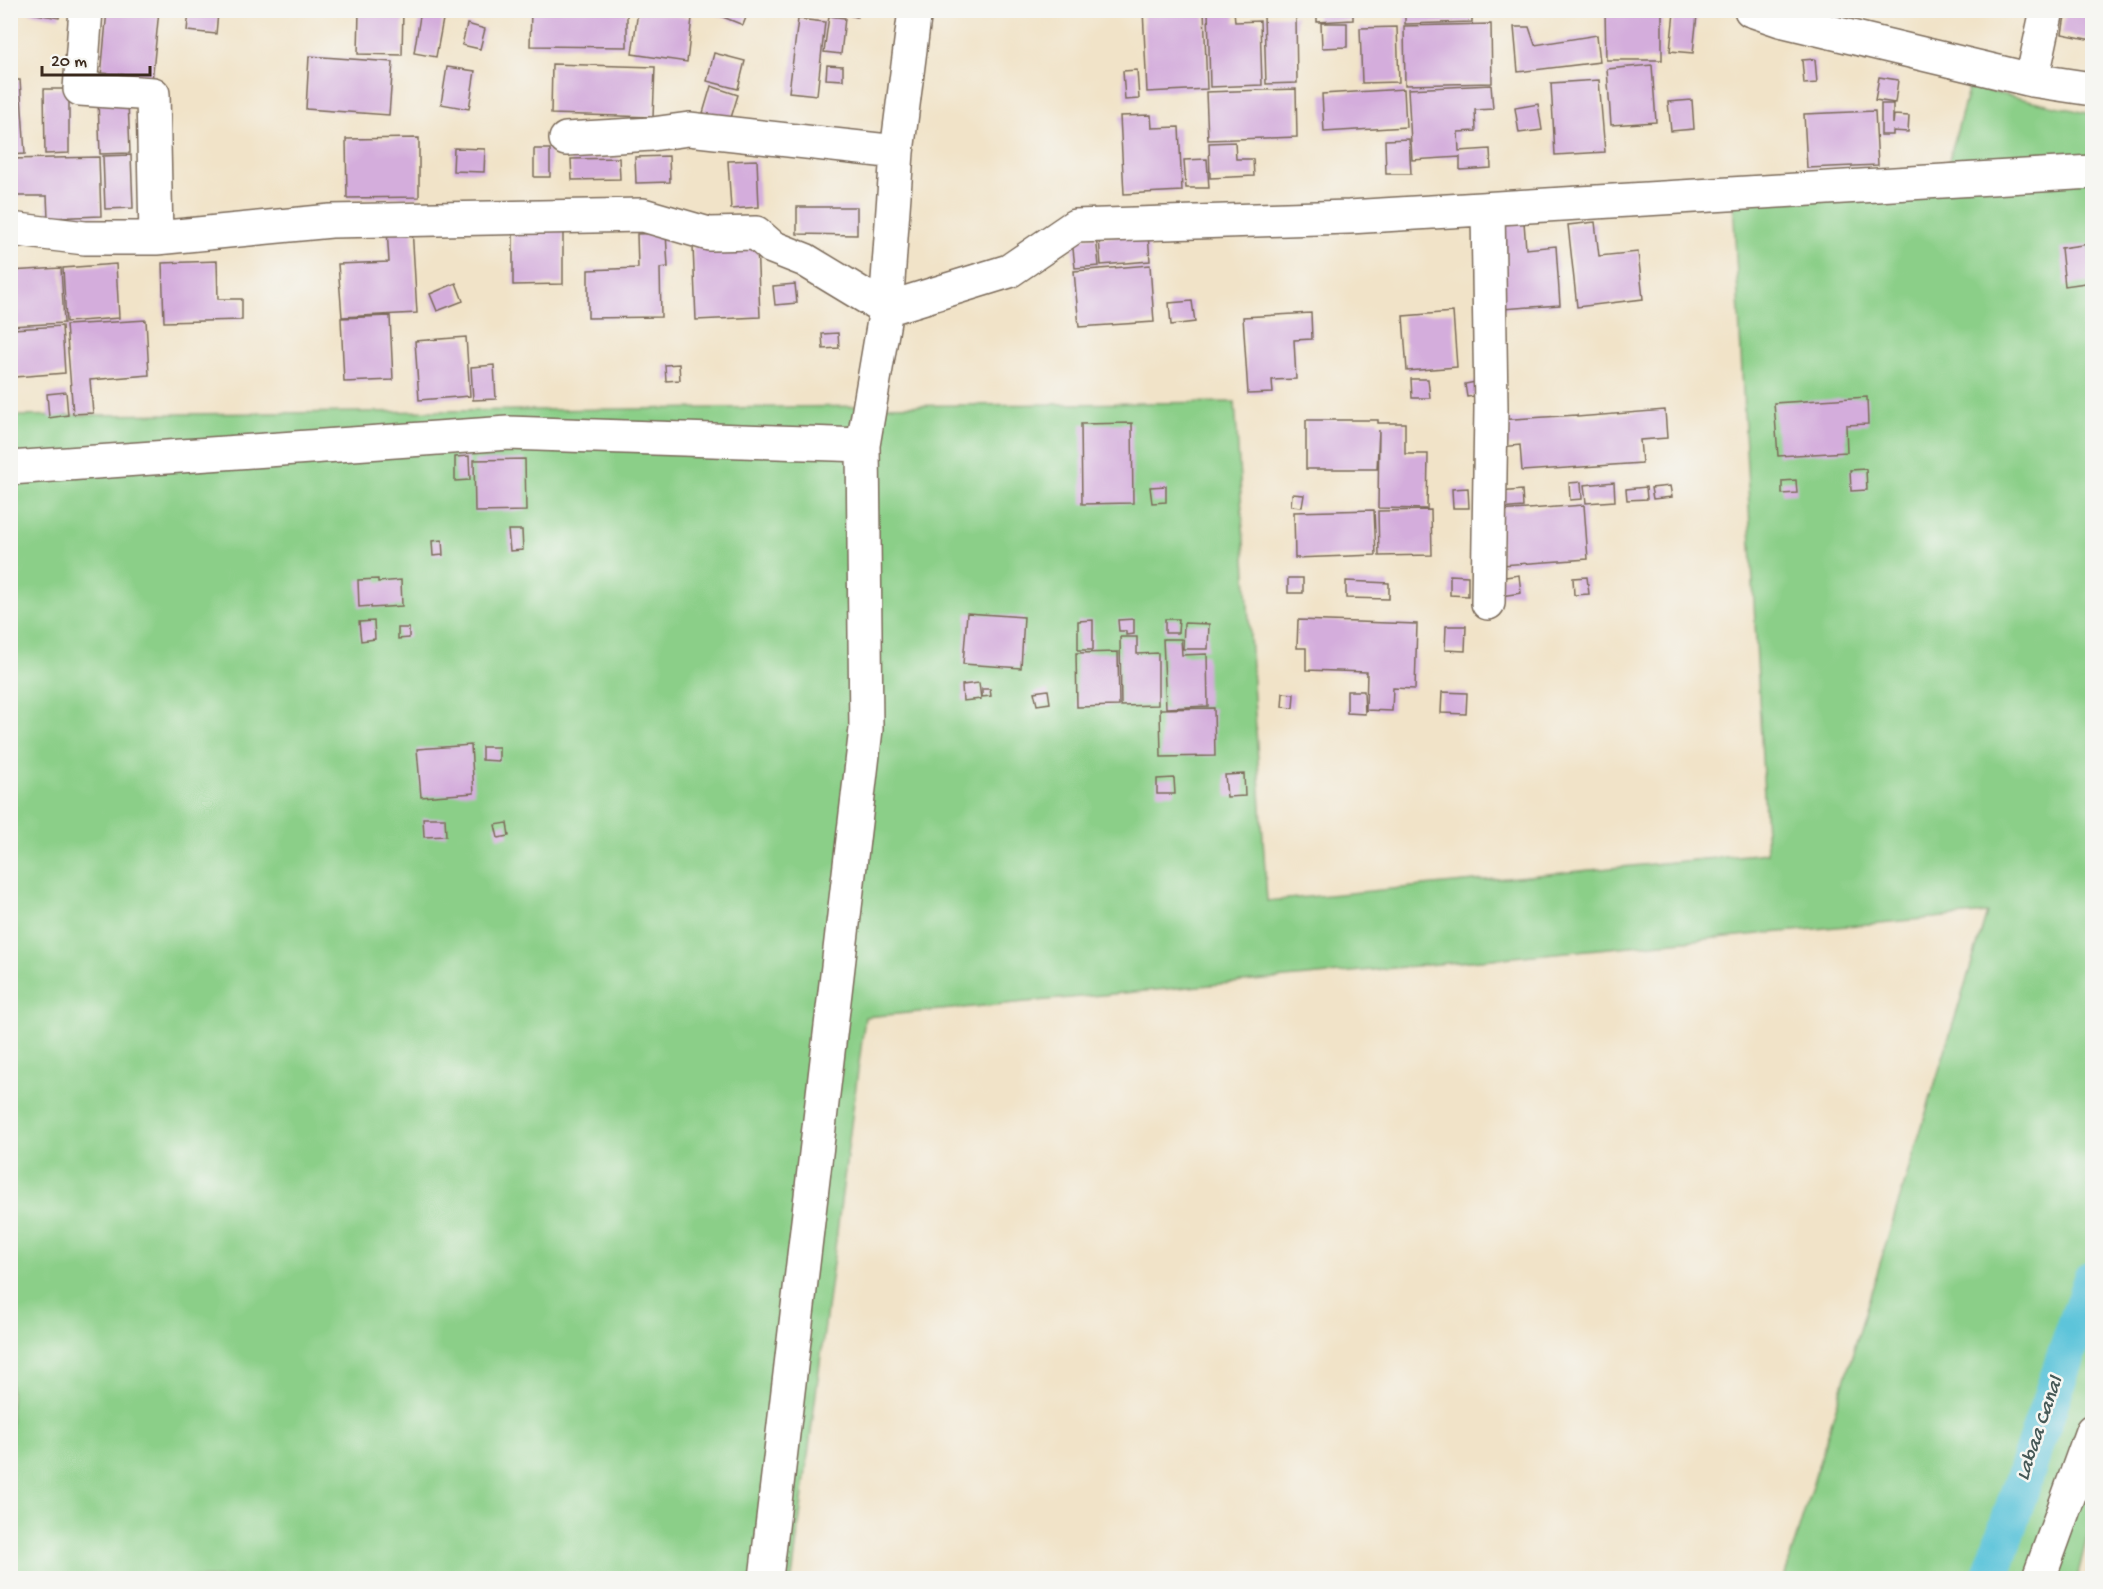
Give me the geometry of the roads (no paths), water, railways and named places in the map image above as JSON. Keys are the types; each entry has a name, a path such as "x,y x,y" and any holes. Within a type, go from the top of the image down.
{"street":[{"path":"86,10 80,89 153,94 156,238"},
{"path":"766,1578 866,729 863,445 886,309 897,152 915,10"},
{"path":"1751,10 1780,20 2032,80 2092,89"},
{"path":"2032,80 2047,10"},
{"path":"566,139 652,134 689,129 897,152"},
{"path":"10,229 85,238 156,238 331,221 643,215 709,234 756,233 772,247 805,260 886,309 1009,271 1075,226 1349,217 2092,172"},
{"path":"1488,209 1491,408 1488,603"},
{"path":"10,468 508,433 863,445"},
{"path":"2039,1578 2092,1431"}],"waterway":[{"name":"Labaa Canal","path":"1990,1578 2092,1279"}]}
